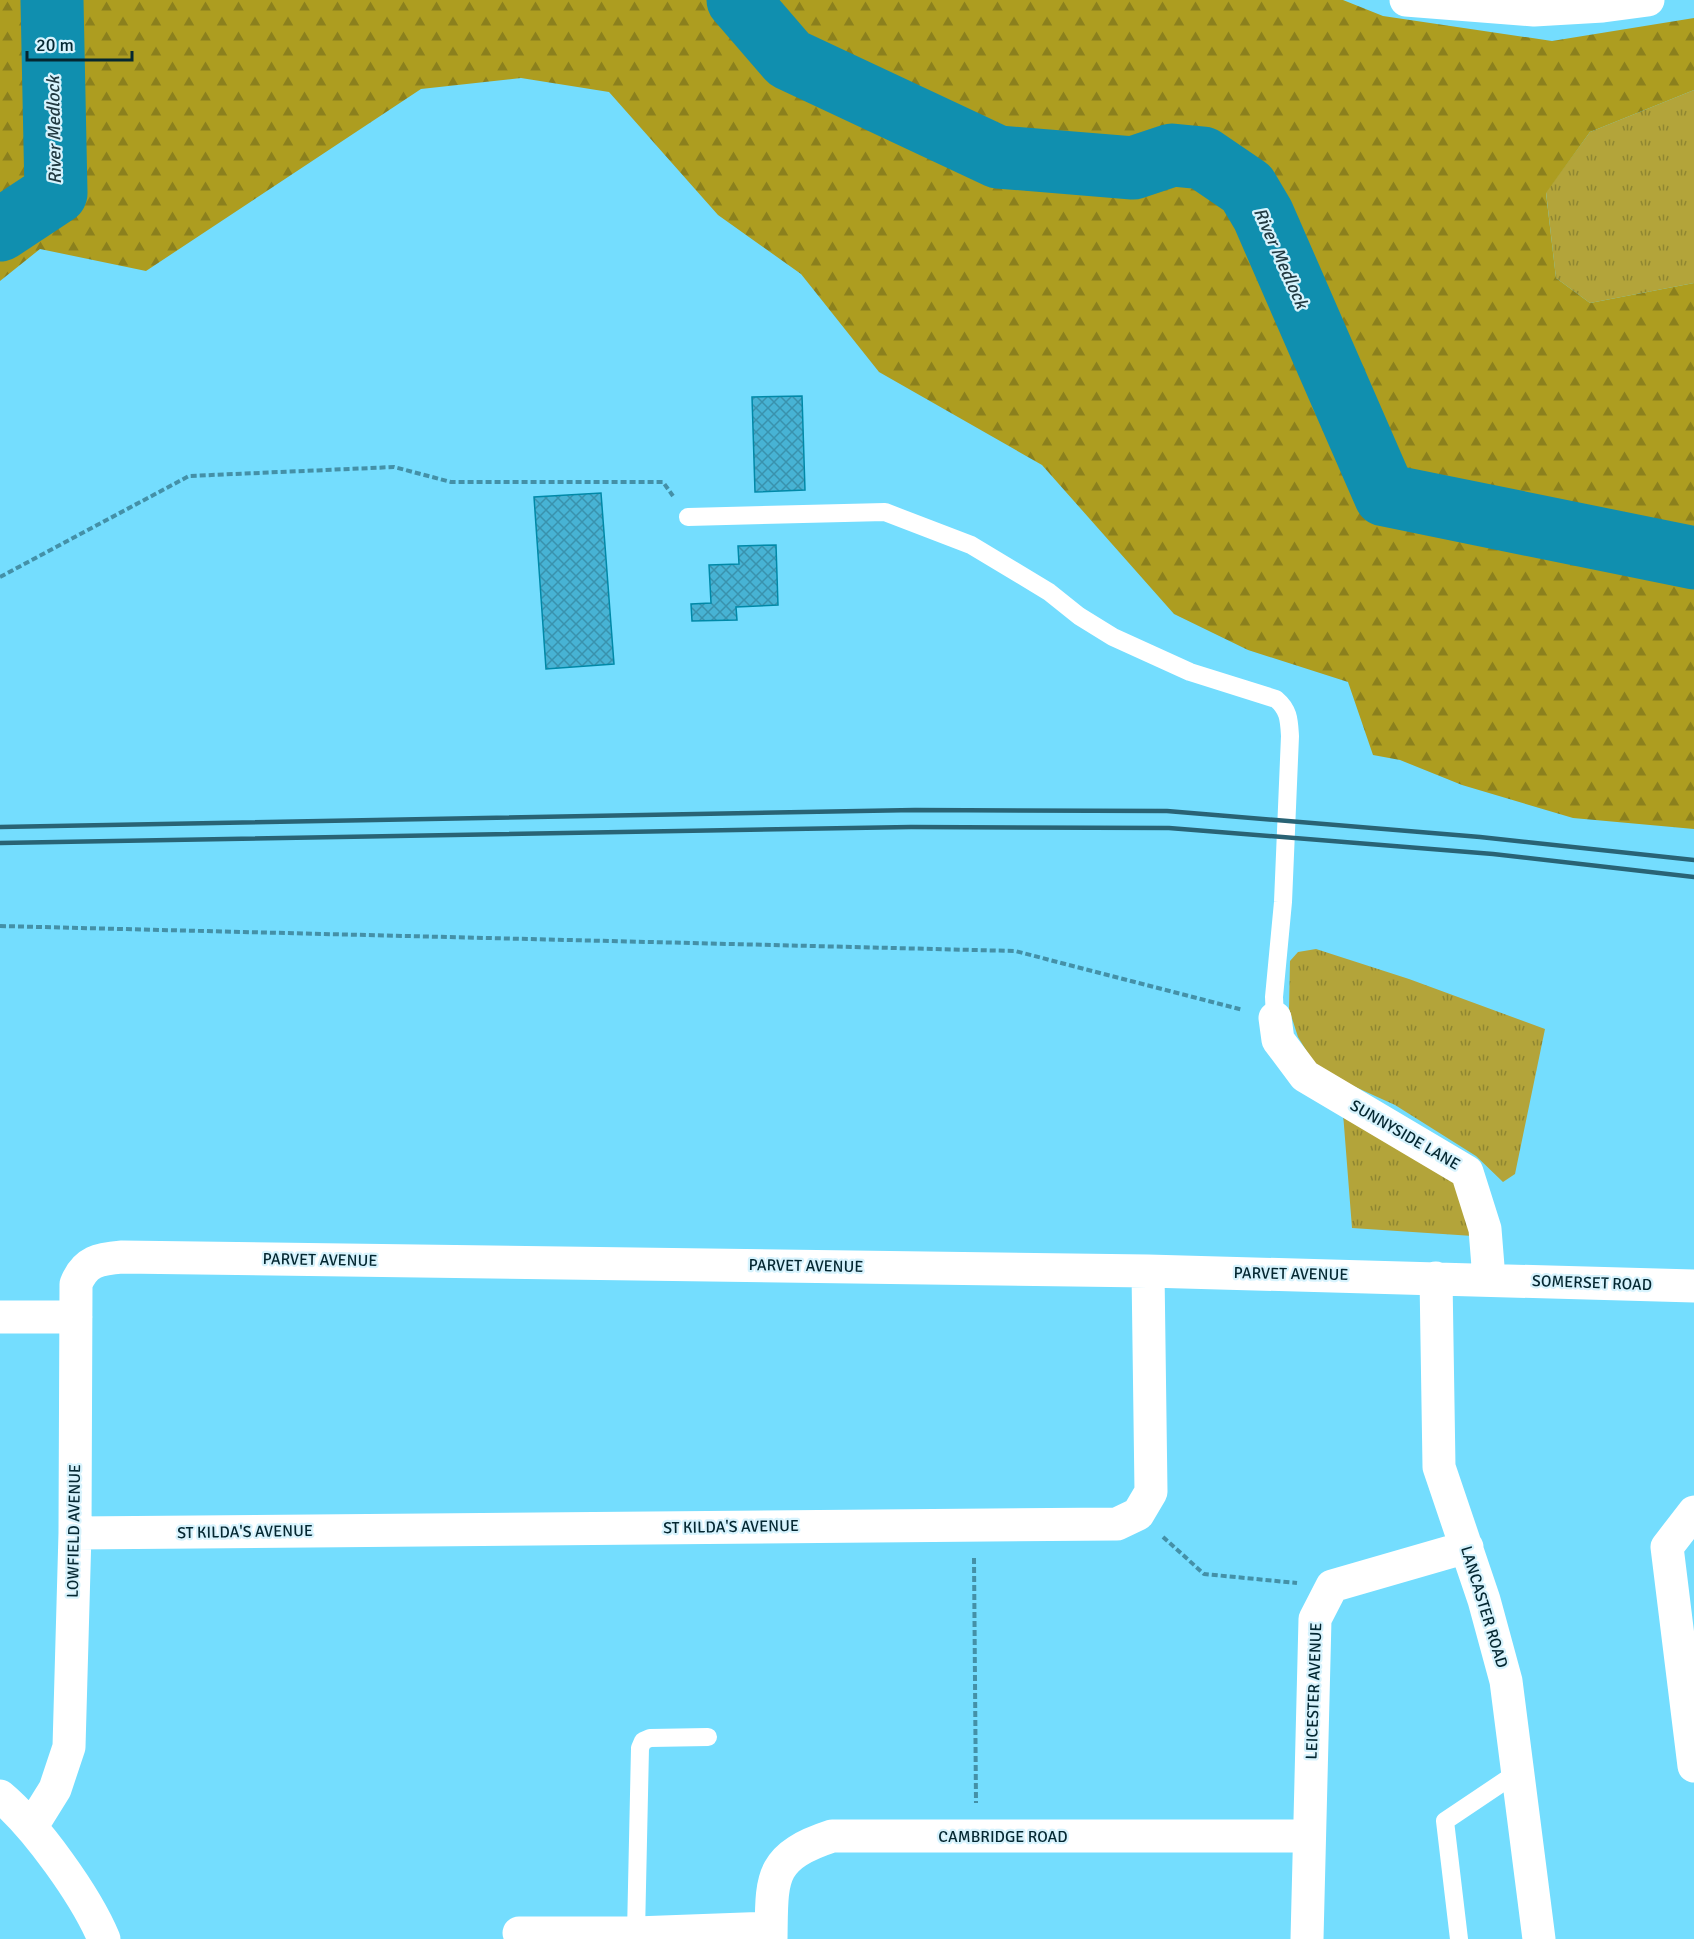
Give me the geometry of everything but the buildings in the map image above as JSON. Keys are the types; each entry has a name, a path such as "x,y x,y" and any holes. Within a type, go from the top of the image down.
{"street":[{"path":"1406,0 1534,10 1603,6 1648,0"},
{"name":"SUNNYSIDE LANE","path":"1275,1018 1278,1040 1305,1076 1467,1172 1485,1228 1489,1279"},
{"name":"PARVET AVENUE","path":"122,1257 1148,1271 1489,1279"},
{"name":"LOWFIELD AVENUE","path":"32,1826 55,1789 69,1747 75,1533 76,1284 82,1270 90,1263 122,1257"},
{"path":"1138,1514 1151,1492 1148,1271"},
{"name":"LANCASTER ROAD","path":"1436,1278 1439,1467 1484,1599 1506,1681 1539,1939"},
{"name":"SOMERSET ROAD","path":"1489,1279 1694,1286"},
{"path":"0,1317 76,1317"},
{"path":"1694,1512 1667,1548 1694,1766"},
{"name":"ST KILDA'S AVENUE","path":"75,1533 1118,1524 1138,1514"},
{"path":"1332,1586 1467,1547"},
{"name":"LEICESTER AVENUE","path":"1306,1939 1315,1619 1332,1586"},
{"path":"0,1796 32,1826 96,1920 104,1939"},
{"name":"CAMBRIDGE ROAD","path":"771,1933 774,1878 792,1852 832,1836 1309,1836"},
{"path":"519,1934 771,1933"}],"lane":[{"path":"688,517 885,512 971,545 1049,592 1079,616 1113,637 1190,672 1276,699 1284,705 1289,715 1290,736 1283,902 1274,997 1275,1018"},
{"path":"636,1933 640,1748 643,1741 650,1738 708,1737"},
{"path":"1459,1939 1445,1821 1518,1772"}],"path":[{"path":"0,577 189,476 394,467 451,482 663,482 688,517"},
{"path":"0,927 1016,951 1275,1018"},
{"path":"1138,1514 1204,1574 1332,1586"},
{"path":"973,1524 977,1837"}],"green space":[{"path":"0,0 1343,0 1383,16 1552,41 1694,18 1694,90 1590,132 1546,193 1556,278 1590,303 1694,283 1694,829 1573,818 1462,785 1400,760 1373,755 1348,682 1248,650 1174,614 1042,465 879,372 801,274 718,215 609,92 521,78 421,89 146,271 40,249 0,281"},
{"path":"1694,90 1694,283 1590,303 1556,278 1546,192 1590,132"},
{"path":"1316,949 1409,979 1545,1029 1515,1174 1503,1182 1476,1156 1395,1105 1318,1070 1298,1037 1289,1009 1290,961 1298,952"},
{"path":"1343,1113 1453,1178 1473,1236 1352,1228"}],"waterway":[{"name":"River Medlock","path":"0,230 56,193 52,0"},
{"name":"River Medlock","path":"738,0 789,59 998,157 1133,168 1172,155 1203,158 1247,188 1263,215 1385,495 1694,558"}],"railway":[{"path":"0,827 915,810 1167,811 1480,837 1694,860"},
{"path":"0,843 911,827 1169,828 1493,854 1694,877"}]}
